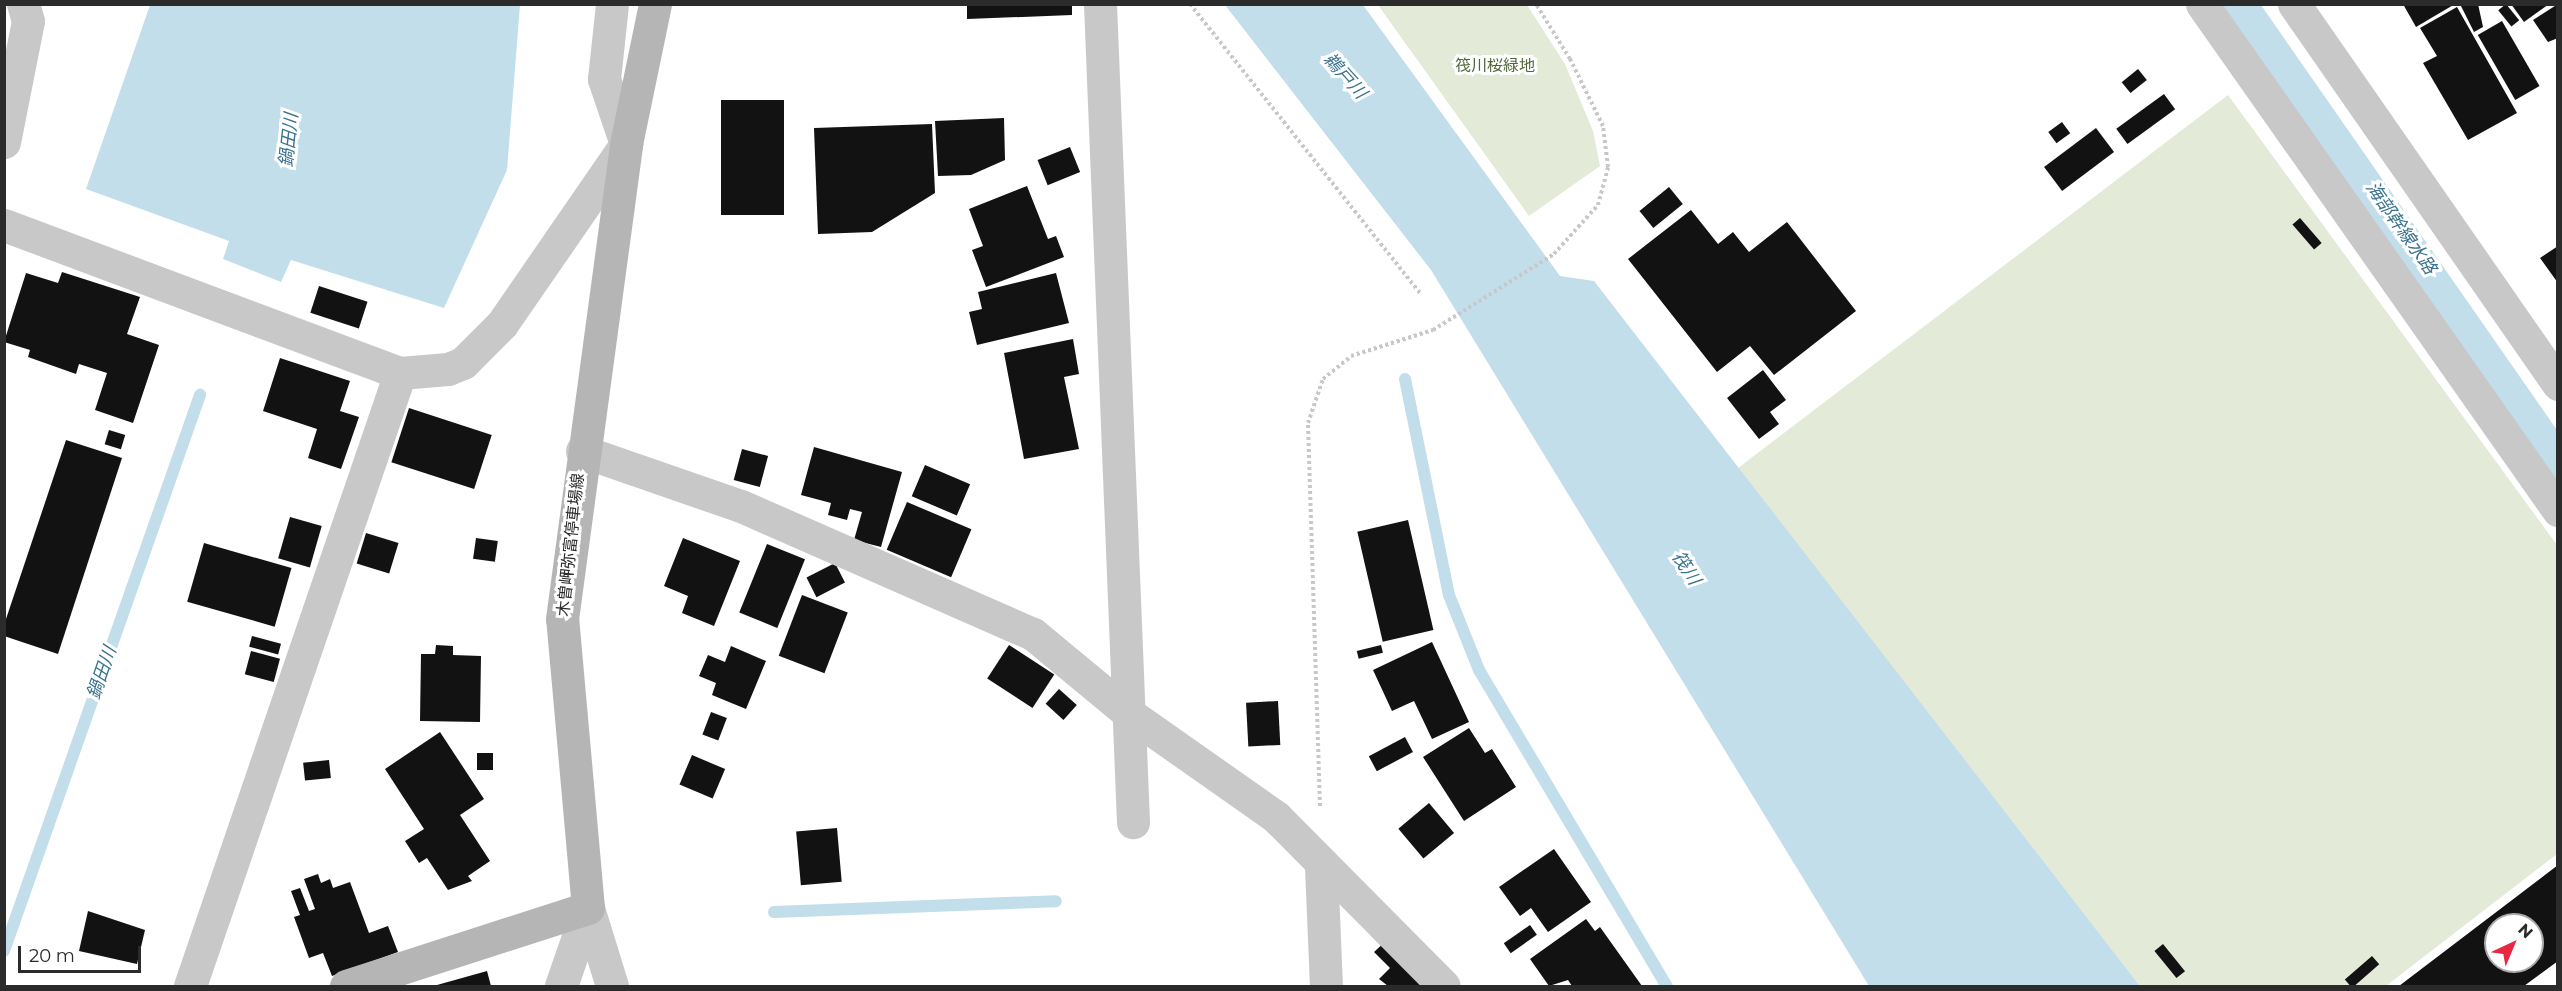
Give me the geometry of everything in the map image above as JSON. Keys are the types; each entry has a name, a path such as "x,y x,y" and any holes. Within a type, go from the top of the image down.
{"main road":[{"name":"木曽岬弥富停車場線","path":"588,908 562,619 582,451 626,144 655,4"},
{"path":"346,987 588,908"}],"street":[{"path":"4,142 28,21 23,4"},
{"path":"4,225 400,373 421,373 463,363 502,324 626,144 604,79 612,4"},
{"path":"1100,4 1131,715 1133,822"},
{"path":"2202,4 2558,510"},
{"path":"2294,4 2558,384"},
{"path":"190,987 400,373"},
{"path":"582,451 741,506 1033,634 1131,715 1276,816 1321,867 1444,987"},
{"path":"1321,867 1326,987"},
{"path":"561,987 588,908"},
{"path":"588,908 612,987"}],"path":[{"path":"1190,4 1421,294"},
{"path":"1320,809 1308,423 1323,379 1351,356 1433,330 1457,316 1554,254 1598,205 1608,167 1602,126 1570,59 1536,4"}],"green space":[{"name":"筏川桜緑地","path":"1378,5 1527,5 1565,64 1593,131 1600,166 1529,216"},
{"path":"2228,95 2557,545 2557,854 2386,986 2140,986 1738,468"}],"water":[{"path":"150,5 520,5 507,170 444,308 291,260 281,282 223,259 229,241 86,189"},
{"path":"1225,5 1363,5 1560,276 1594,281 2140,986 1869,986 1431,270"},
{"name":"海部幹線水路","path":"2220,5 2261,5 2557,430 2557,487"}],"building":[{"path":"967,4 1072,4 1072,15 967,19"},
{"path":"2403,4 2455,4 2416,27"},
{"path":"2460,4 2478,4 2483,27 2474,32"},
{"path":"2506,4 2519,20 2511,27 2498,10"},
{"path":"2511,4 2549,4 2524,22"},
{"path":"2558,4 2558,38 2548,42 2533,20"},
{"path":"2457,7 2517,113 2468,140 2423,63 2437,56 2420,28"},
{"path":"2502,21 2540,86 2515,100 2478,35"},
{"path":"2138,69 2147,80 2130,93 2122,82"},
{"path":"2164,94 2175,109 2127,144 2116,129"},
{"path":"721,100 784,100 784,215 721,215"},
{"path":"1004,118 1005,160 971,175 938,176 935,121"},
{"path":"2062,122 2070,133 2056,143 2048,132"},
{"path":"932,124 935,193 872,232 818,234 814,128"},
{"path":"2096,128 2114,152 2062,191 2044,167"},
{"path":"1070,147 1080,172 1048,185 1038,160"},
{"path":"1027,186 1048,239 1056,236 1064,257 986,287 972,250 983,246 969,209"},
{"path":"1669,187 1683,204 1653,228 1639,211"},
{"path":"1691,210 1718,244 1733,232 1749,252 1787,222 1856,311 1774,375 1750,346 1717,372 1628,259"},
{"path":"2300,218 2322,243 2314,249 2292,225"},
{"path":"2558,246 2558,283 2540,258"},
{"path":"62,272 140,297 127,334 159,345 133,423 95,410 107,373 79,364 76,374 28,357 30,350 4,342 26,273 58,283"},
{"path":"1056,273 1069,323 977,345 969,312 982,309 978,292"},
{"path":"319,286 368,302 359,328 310,313"},
{"path":"1073,339 1079,374 1064,377 1079,449 1024,459 1004,353"},
{"path":"280,358 350,381 340,411 359,417 341,469 308,458 317,429 263,411"},
{"path":"1763,370 1786,400 1770,412 1779,424 1759,439 1727,398"},
{"path":"409,408 492,435 474,489 391,462"},
{"path":"109,430 125,435 121,449 105,444"},
{"path":"66,440 122,458 58,654 4,636 4,625"},
{"path":"814,447 902,472 881,547 854,540 862,512 850,509 847,520 828,515 831,503 801,495"},
{"path":"742,449 768,456 760,487 734,480"},
{"path":"925,465 970,484 957,515 912,496"},
{"path":"907,502 971,529 951,577 887,550"},
{"path":"290,517 322,526 310,567 278,558"},
{"path":"1408,520 1433,630 1383,642 1357,532"},
{"path":"366,533 399,543 389,574 357,564"},
{"path":"476,538 498,541 495,562 473,559"},
{"path":"683,538 740,561 714,626 682,613 688,596 664,586"},
{"path":"204,543 291,568 275,627 187,602"},
{"path":"767,544 805,559 777,628 739,613"},
{"path":"835,563 845,583 816,597 806,578"},
{"path":"802,595 848,613 824,673 779,656"},
{"path":"252,636 281,644 278,654 249,647"},
{"path":"1432,642 1469,722 1432,739 1414,701 1392,711 1373,670"},
{"path":"436,645 453,646 453,655 481,656 480,722 420,721 421,654 435,654"},
{"path":"1009,645 1054,674 1033,708 987,679"},
{"path":"1381,645 1383,653 1359,659 1357,651"},
{"path":"731,646 766,661 746,709 712,695 716,683 699,676 708,655 725,662"},
{"path":"251,651 280,659 274,682 245,674"},
{"path":"1059,689 1077,705 1063,720 1046,704"},
{"path":"1278,701 1280,745 1248,747 1246,703"},
{"path":"711,712 727,718 718,740 702,734"},
{"path":"1469,728 1485,753 1492,749 1516,787 1464,821 1423,757"},
{"path":"440,732 484,799 460,815 490,861 468,876 472,881 448,890 427,858 419,863 405,841 424,829 385,769"},
{"path":"1405,737 1413,752 1377,771 1369,756"},
{"path":"477,753 493,753 493,770 477,770"},
{"path":"692,755 725,769 713,799 679,784"},
{"path":"329,760 331,778 305,781 303,763"},
{"path":"1429,803 1454,833 1423,859 1398,829"},
{"path":"837,828 842,882 801,885 796,832"},
{"path":"1554,849 1591,902 1548,932 1531,908 1520,916 1499,887"},
{"path":"2558,865 2558,961 2544,971 2544,913 2495,913"},
{"path":"318,874 321,883 330,879 333,888 350,882 369,933 388,926 398,952 332,976 323,953 309,958 294,917 300,915 291,891 300,888 309,911 315,909 304,879"},
{"path":"88,911 145,930 137,964 79,951"},
{"path":"1586,919 1595,931 1600,927 1642,986 1572,986 1568,980 1549,986 1530,959"},
{"path":"2484,921 2484,973 2542,973 2524,986 2399,986"},
{"path":"1530,925 1537,935 1511,953 1504,943"},
{"path":"1387,940 1435,986 1388,986 1379,979 1390,968 1374,952"},
{"path":"2163,944 2185,971 2176,978 2154,951"},
{"path":"2372,956 2379,964 2354,986 2350,986 2345,980"},
{"path":"487,971 491,986 437,986 437,985"}],"waterway":[{"path":"1405,379 1449,595 1479,670 1667,986"},
{"name":"鍋田川","path":"4,951 200,395"},
{"path":"774,912 1056,901"}],"water label":[{"name":"鵜戸川","path":"1345,76"},
{"name":"筏川","path":"1686,568"}]}
